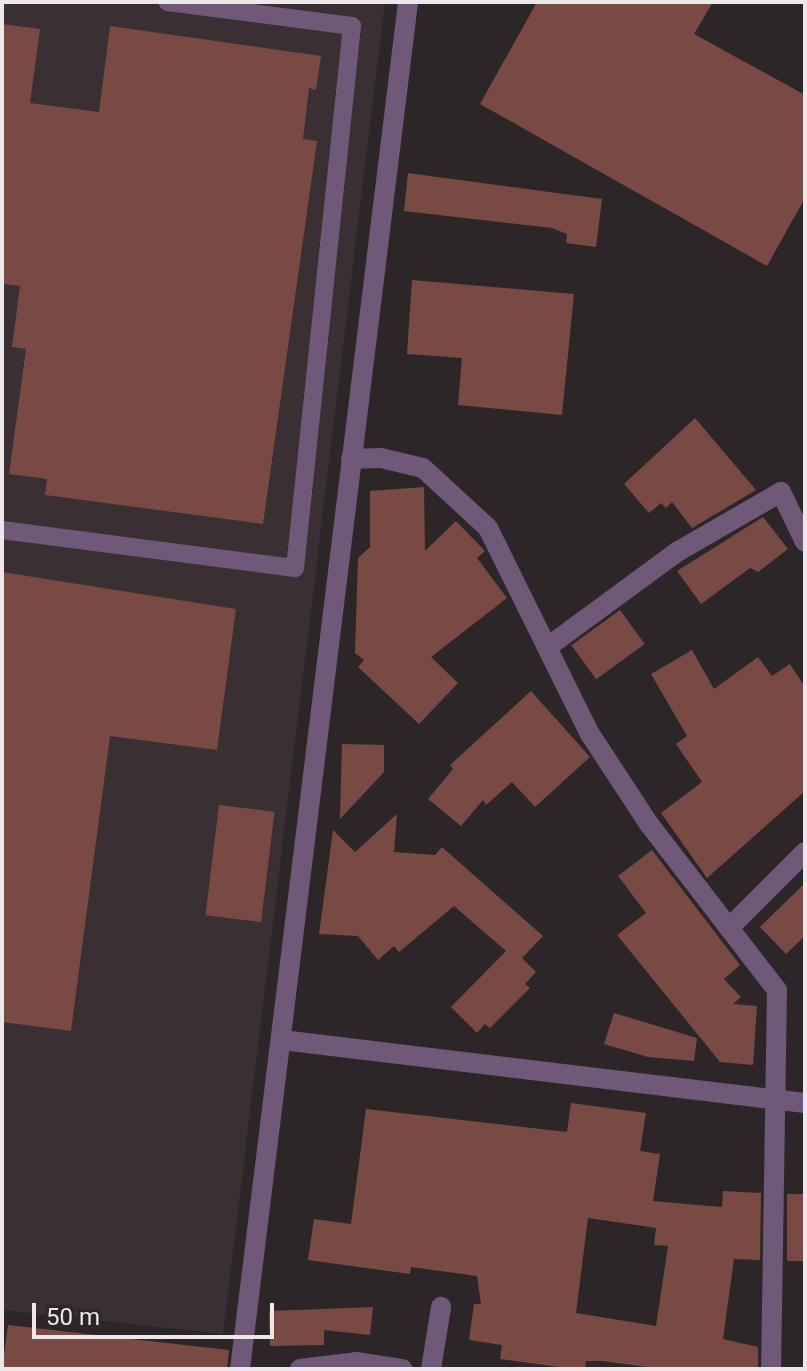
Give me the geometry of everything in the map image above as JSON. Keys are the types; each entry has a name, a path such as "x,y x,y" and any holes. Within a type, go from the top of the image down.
{"street":[{"path":"240,1369 408,2"},
{"path":"351,459 395,461 423,468 488,528 590,734 649,824 777,990 772,1099 771,1369"},
{"path":"549,646 677,552 781,492 805,542"},
{"path":"729,928 805,852"},
{"path":"282,1040 805,1103"},
{"path":"431,1369 441,1307"},
{"path":"300,1369 356,1362 402,1369"}],"lane":[{"path":"2,530 295,568 352,26 168,2"}],"shaded area":[{"path":"2,2 385,2 223,1334 2,1310"}],"building":[{"path":"537,2 713,2 694,34 805,95 805,198 767,266 480,104"},
{"path":"2,24 40,29 30,103 99,112 110,26 321,56 316,90 309,88 303,139 317,141 263,524 45,495 47,479 9,474 26,349 12,347 20,286 2,284"},
{"path":"408,173 602,199 596,247 566,243 567,234 552,228 404,211"},
{"path":"412,280 574,294 562,415 458,405 462,358 407,354"},
{"path":"695,418 756,490 692,528 672,502 666,508 661,503 649,513 624,484"},
{"path":"424,487 425,551 456,521 485,551 477,558 507,598 431,657 458,683 419,724 358,667 364,660 355,653 358,558 370,547 370,491"},
{"path":"763,517 788,549 758,572 750,568 701,604 677,571"},
{"path":"2,572 236,609 217,750 110,736 71,1031 2,1022"},
{"path":"620,610 645,644 596,679 571,645"},
{"path":"692,650 714,689 758,657 772,676 790,664 805,687 805,791 707,878 661,813 702,782 676,744 687,736 651,674"},
{"path":"531,691 590,757 535,807 512,782 486,805 483,800 461,826 428,799 453,769 450,765"},
{"path":"342,744 384,745 384,772 340,819"},
{"path":"219,805 275,812 261,922 205,915"},
{"path":"397,814 394,852 435,855 442,847 543,936 522,958 536,972 525,984 530,988 490,1028 485,1024 477,1033 451,1007 506,951 454,906 399,952 394,946 378,960 358,936 319,934 333,830 355,852"},
{"path":"652,850 740,965 724,979 741,997 733,1004 757,1006 753,1065 720,1062 617,935 646,913 618,876"},
{"path":"805,883 805,936 786,954 760,927"},
{"path":"614,1013 697,1038 694,1061 648,1057 604,1044"},
{"path":"571,1103 646,1113 640,1151 660,1154 653,1201 722,1207 723,1191 761,1193 760,1260 734,1259 723,1339 758,1347 758,1369 662,1369 586,1361 585,1369 573,1369 500,1359 502,1345 469,1340 474,1304 481,1304 477,1276 411,1267 410,1274 308,1260 314,1219 351,1224 366,1109 567,1132","holes":["588,1218 656,1228 654,1245 668,1246 656,1326 576,1313"]},
{"path":"787,1194 805,1194 805,1261 787,1261"},
{"path":"373,1307 370,1335 324,1330 324,1345 270,1346 269,1311"},
{"path":"8,1325 229,1350 227,1369 2,1369"}]}
